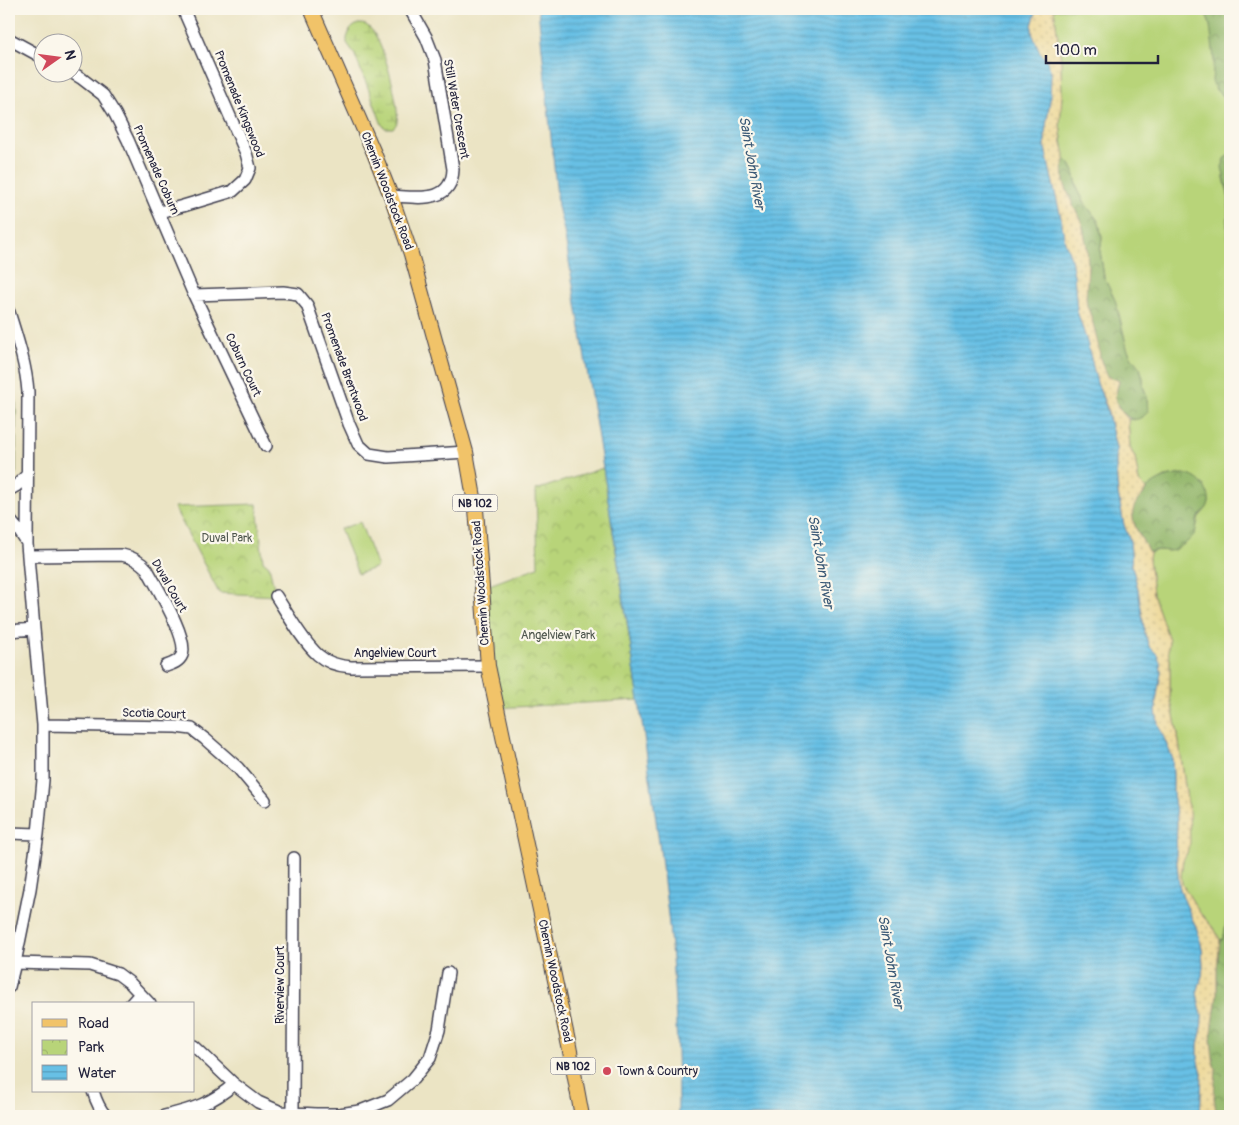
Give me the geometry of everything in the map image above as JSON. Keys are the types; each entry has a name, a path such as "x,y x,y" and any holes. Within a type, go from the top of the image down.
{"main road":[{"name":"Chemin Woodstock Road","path":"312,9 391,196 411,254 466,452 476,509 488,666 569,1046 582,1116"}],"street":[{"name":"Promenade Kingswood","path":"159,212 233,191 245,180 250,168 246,153 183,9"},
{"name":"Still Water Crescent","path":"391,196 436,196 449,186 453,178 435,60 426,38 410,9"},
{"path":"9,39 32,52"},
{"name":"Promenade Coburn","path":"82,79 103,95 115,114 128,140 194,295"},
{"name":"Promenade Brentwood","path":"194,295 283,292 298,294 307,305 358,444 369,454 388,457 466,452"},
{"name":"Coburn Court","path":"194,295 266,446"},
{"path":"9,312 27,376 27,544 43,725 43,780 38,834 30,889 9,987"},
{"path":"9,490 27,475"},
{"path":"9,519 27,544"},
{"name":"Duval Court","path":"28,556 122,555 129,556 142,564 171,614 181,638 182,655 177,661 166,666"},
{"name":"Angelview Court","path":"276,596 318,656 340,666 488,666"},
{"path":"9,631 34,629"},
{"name":"Scotia Court","path":"43,725 176,727 192,729 238,768 265,800"},
{"path":"9,833 38,834"},
{"name":"Riverview Court","path":"293,1112 294,858"},
{"path":"15,963 90,964 118,974 130,983 148,1002"},
{"path":"195,1047 234,1084 258,1102 281,1112 339,1114 360,1111 388,1100 413,1080 430,1058 439,1030 448,973"},
{"path":"133,1002 140,994"},
{"path":"164,1116 193,1109 223,1094 234,1084"},
{"path":"93,1092 96,1102 106,1116"}],"green space":[{"path":"1054,9 1200,9 1207,16 1213,38 1216,90 1230,104 1230,153 1225,159 1224,178 1229,199 1228,238 1230,250 1230,890 1224,936 1220,940 1182,884 1183,859 1187,853 1189,806 1170,697 1170,659 1167,651 1169,640 1153,594 1149,559 1150,553 1157,550 1168,551 1187,542 1195,533 1199,517 1209,503 1208,493 1204,485 1184,474 1165,477 1146,489 1139,482 1135,458 1130,448 1128,419 1134,420 1147,401 1147,397 1140,368 1127,348 1119,314 1104,277 1100,251 1102,238 1099,222 1086,205 1078,190 1074,172 1065,159 1060,124 1062,95 1061,61"},
{"path":"1200,9 1225,9 1230,17 1230,104 1216,90 1212,81 1214,58 1210,25 1207,16"},
{"path":"358,24 369,27 380,44 385,58 396,101 397,122 393,128 385,128 382,125 354,53 347,43 350,30"},
{"path":"1230,153 1230,250 1227,224 1229,199 1222,167"},
{"path":"1065,159 1074,172 1078,190 1086,205 1099,222 1102,238 1100,251 1104,277 1115,300 1127,348 1140,368 1143,378 1148,412 1138,419 1128,417 1118,407 1115,397 1119,381 1106,375 1100,358 1086,298 1087,247 1081,219 1074,208 1064,183 1063,166"},
{"path":"9,365 16,402 16,473 9,475"},
{"name":"Angelview Park","path":"603,468 639,700 496,708 481,588 538,567 536,490"},
{"path":"1184,474 1191,476 1203,485 1209,496 1208,505 1198,518 1195,533 1186,543 1172,551 1157,550 1148,552 1133,519 1133,507 1146,489 1155,482"},
{"name":"Duval Park","path":"257,504 263,561 269,566 276,596 219,593 174,507"},
{"path":"360,522 377,567 358,574 340,529"},
{"path":"1230,898 1230,1116 1216,1116 1214,1098 1215,1068 1211,1040 1217,995 1220,940 1224,936"}],"sand":[{"path":"1037,9 1054,9 1061,61 1062,95 1060,124 1065,154 1063,166 1064,183 1074,208 1081,219 1087,247 1087,306 1106,375 1119,381 1115,397 1118,407 1128,419 1130,448 1135,458 1139,482 1146,489 1135,505 1133,517 1136,529 1150,553 1153,594 1169,640 1170,697 1189,806 1190,843 1183,860 1182,884 1220,940 1217,995 1211,1040 1214,1066 1216,1068 1214,1098 1216,1116 1200,1116 1202,1073 1198,1058 1198,1044 1202,1016 1197,993 1203,967 1202,948 1179,885 1172,757 1158,724 1156,711 1161,673 1160,662 1157,654 1149,646 1145,634 1138,589 1132,566 1130,541 1124,525 1118,494 1116,448 1107,407 1097,383 1077,311 1074,275 1045,148 1051,72 1036,46 1032,33 1032,25"}],"water":[{"name":"Saint John River","path":"538,9 1037,9 1032,25 1032,33 1051,72 1045,148 1074,275 1077,311 1097,383 1106,407 1116,448 1118,494 1124,525 1130,541 1132,566 1138,589 1145,634 1149,646 1157,654 1160,662 1161,673 1156,711 1158,724 1172,757 1179,885 1202,948 1202,976 1197,993 1202,1016 1198,1044 1198,1058 1202,1073 1200,1116 678,1116 677,1041 668,915 639,701 612,525 564,231 558,206"}],"place":[{"name":"Town & Country","path":"607,1071"}]}
